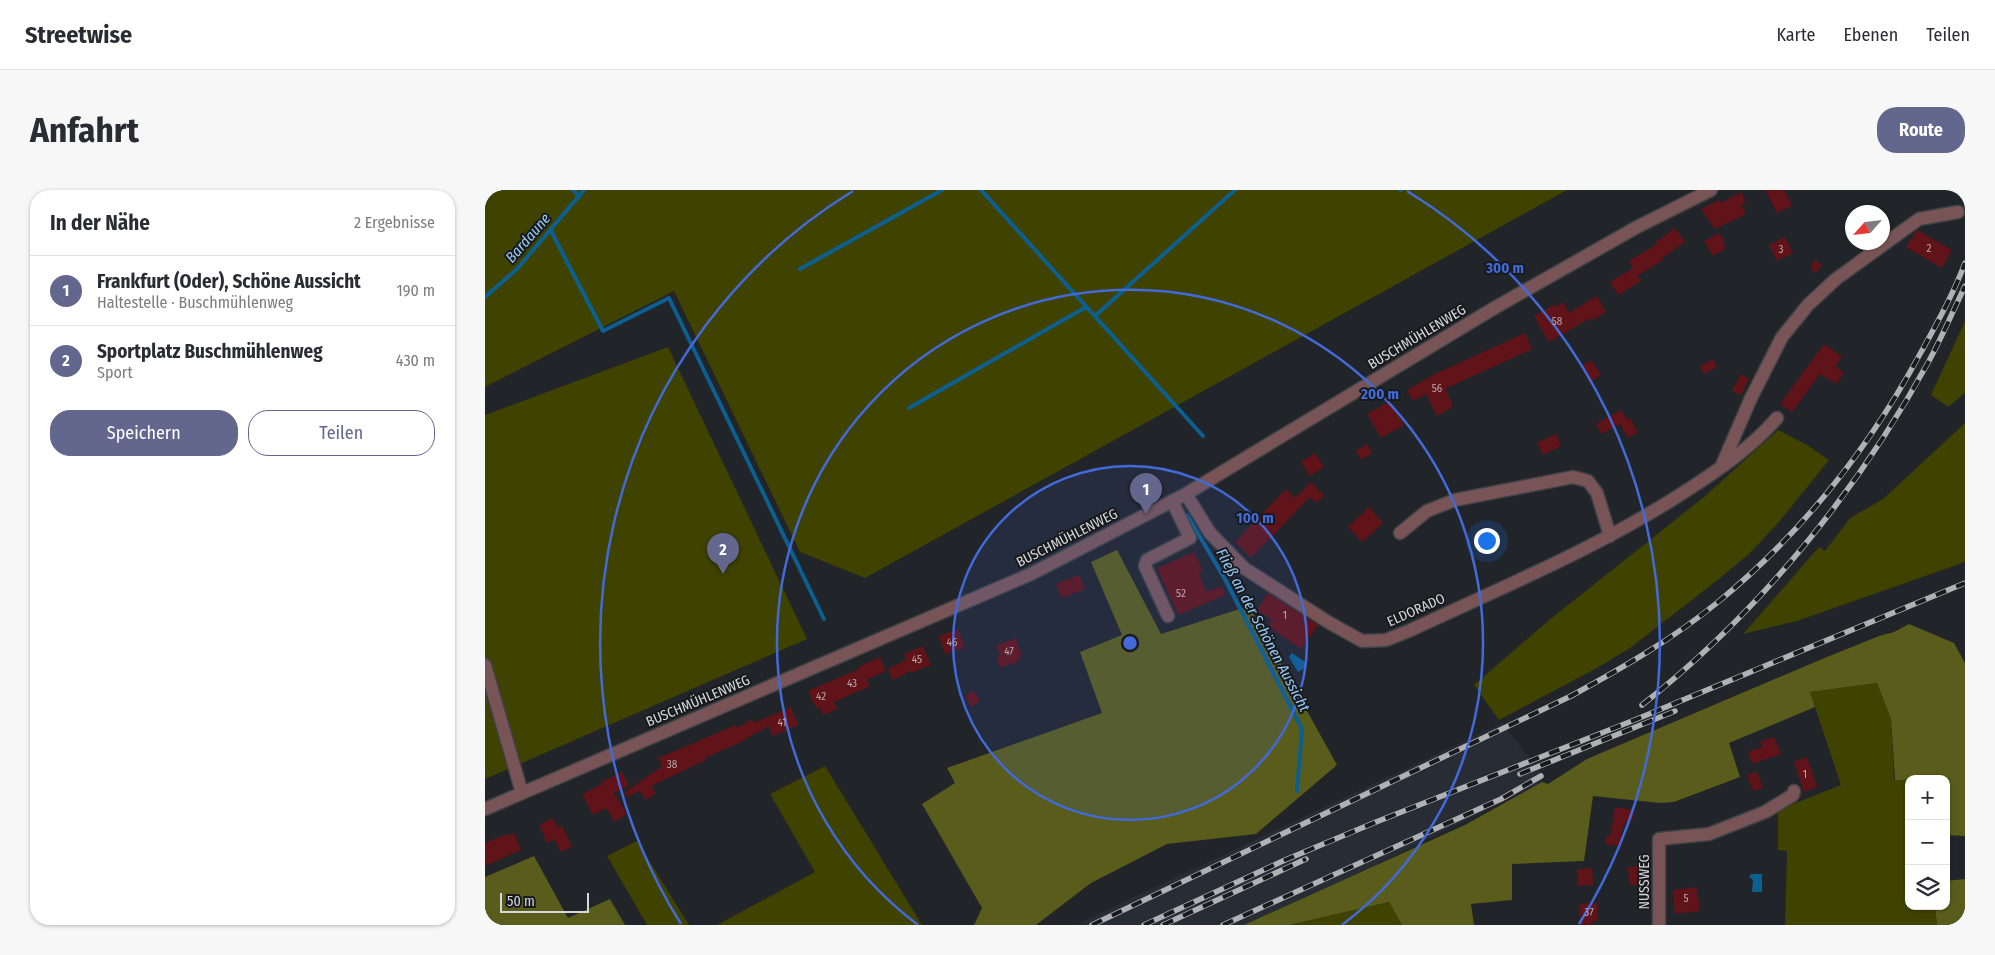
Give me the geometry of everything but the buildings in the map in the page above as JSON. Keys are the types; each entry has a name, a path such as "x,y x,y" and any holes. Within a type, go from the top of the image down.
{"street":[{"name":"BUSCHMÜHLENWEG","path":"485,809 1031,574 1186,494 1497,308 1637,227 1711,190"},
{"path":"1721,468 1751,398 1782,338 1808,306 1836,278 1919,219 1958,212"},
{"name":"ELDORADO","path":"1186,494 1210,533 1244,568 1328,622 1363,641 1385,640 1411,630 1610,536 1660,508 1721,468 1764,433 1777,418"},
{"path":"1400,533 1427,511 1455,500 1573,478 1588,481 1597,493 1610,536"},
{"path":"1168,616 1145,566 1147,560 1190,538 1172,501"},
{"path":"485,665 523,793"},
{"name":"NUSSWEG","path":"1659,925 1659,839 1709,834 1765,812 1793,795 1794,791"}],"shaded area":[{"path":"485,190 1567,190 865,578 800,552 674,291 485,387"},
{"path":"1965,321 1965,393 1948,407 1931,395"},
{"path":"668,347 807,639 485,779 485,415"},
{"path":"1965,423 1965,562 1797,621 1743,634 1819,547 1825,551 1850,518 1883,499"},
{"path":"1778,430 1807,445 1829,460 1779,522 1750,553 1630,648 1597,668 1499,720 1474,685 1548,621 1704,497"},
{"path":"1117,550 1161,634 1249,606 1337,765 1256,834 1167,844 1091,883 1036,925 974,925 982,908 922,804 955,783 947,768 1102,713 1080,652 1122,635 1091,562"},
{"path":"1909,624 1954,643 1965,663 1965,836 1950,835 1950,775 1905,775 1905,780 1895,780 1891,719 1877,683 1810,692 1815,707 1729,743 1740,777 1674,802 1660,803 1593,796 1584,861 1512,864 1512,900 1471,904 1474,925 1402,925 1389,902 1289,925 1244,925 1465,825 1542,782 1548,784 1587,759 1822,659 1879,636 1894,632"},
{"path":"1877,683 1891,719 1894,780 1905,780 1905,910 1935,910 1937,925 1785,925 1787,851 1778,850 1778,810 1841,785 1810,692"},
{"path":"1502,723 1542,774 1542,782 1356,875 1244,925 1075,925"},
{"path":"825,766 922,925 717,925 815,872 770,794"},
{"path":"637,841 689,925 647,925 607,856"},
{"path":"534,856 568,918 610,899 625,925 485,925 485,877"},
{"path":"1965,879 1965,925 1937,925 1935,910 1950,910 1950,881"},
{"path":"1389,902 1402,925 1289,925"}],"water":[{"path":"1292,653 1305,662 1306,667 1298,672 1289,657"},
{"path":"1751,874 1762,874 1762,892 1752,892 1753,880 1749,877"}],"waterway":[{"name":"Bardaune","path":"573,190 579,197"},
{"name":"Bardaune","path":"485,297 517,269 584,190"},
{"path":"800,269 942,190"},
{"path":"981,190 1203,436"},
{"path":"1095,316 1235,190"},
{"path":"551,231 603,331 669,298 824,619"},
{"path":"909,408 1086,307"},
{"name":"Fließ an der Schönen Aussicht","path":"1187,515 1226,581 1302,729 1297,791"}],"railway":[{"path":"1092,925 1571,696 1647,652 1701,616 1778,548 1831,488 1855,456 1878,424 1920,354 1950,298 1965,263"},
{"path":"1642,705 1685,669 1766,590 1838,503 1901,410 1934,352 1965,286"},
{"path":"1144,925 1285,860 1376,822 1637,719 1965,583"},
{"path":"1520,774 1675,711"},
{"path":"1223,925 1501,799 1541,776"},
{"path":"1163,925 1306,859"}],"place":[{"name":"Frankfurt (Oder), Schöne Aussicht","path":"1146,514"},
{"name":"Sportplatz Buschmühlenweg","path":"723,574"}]}
